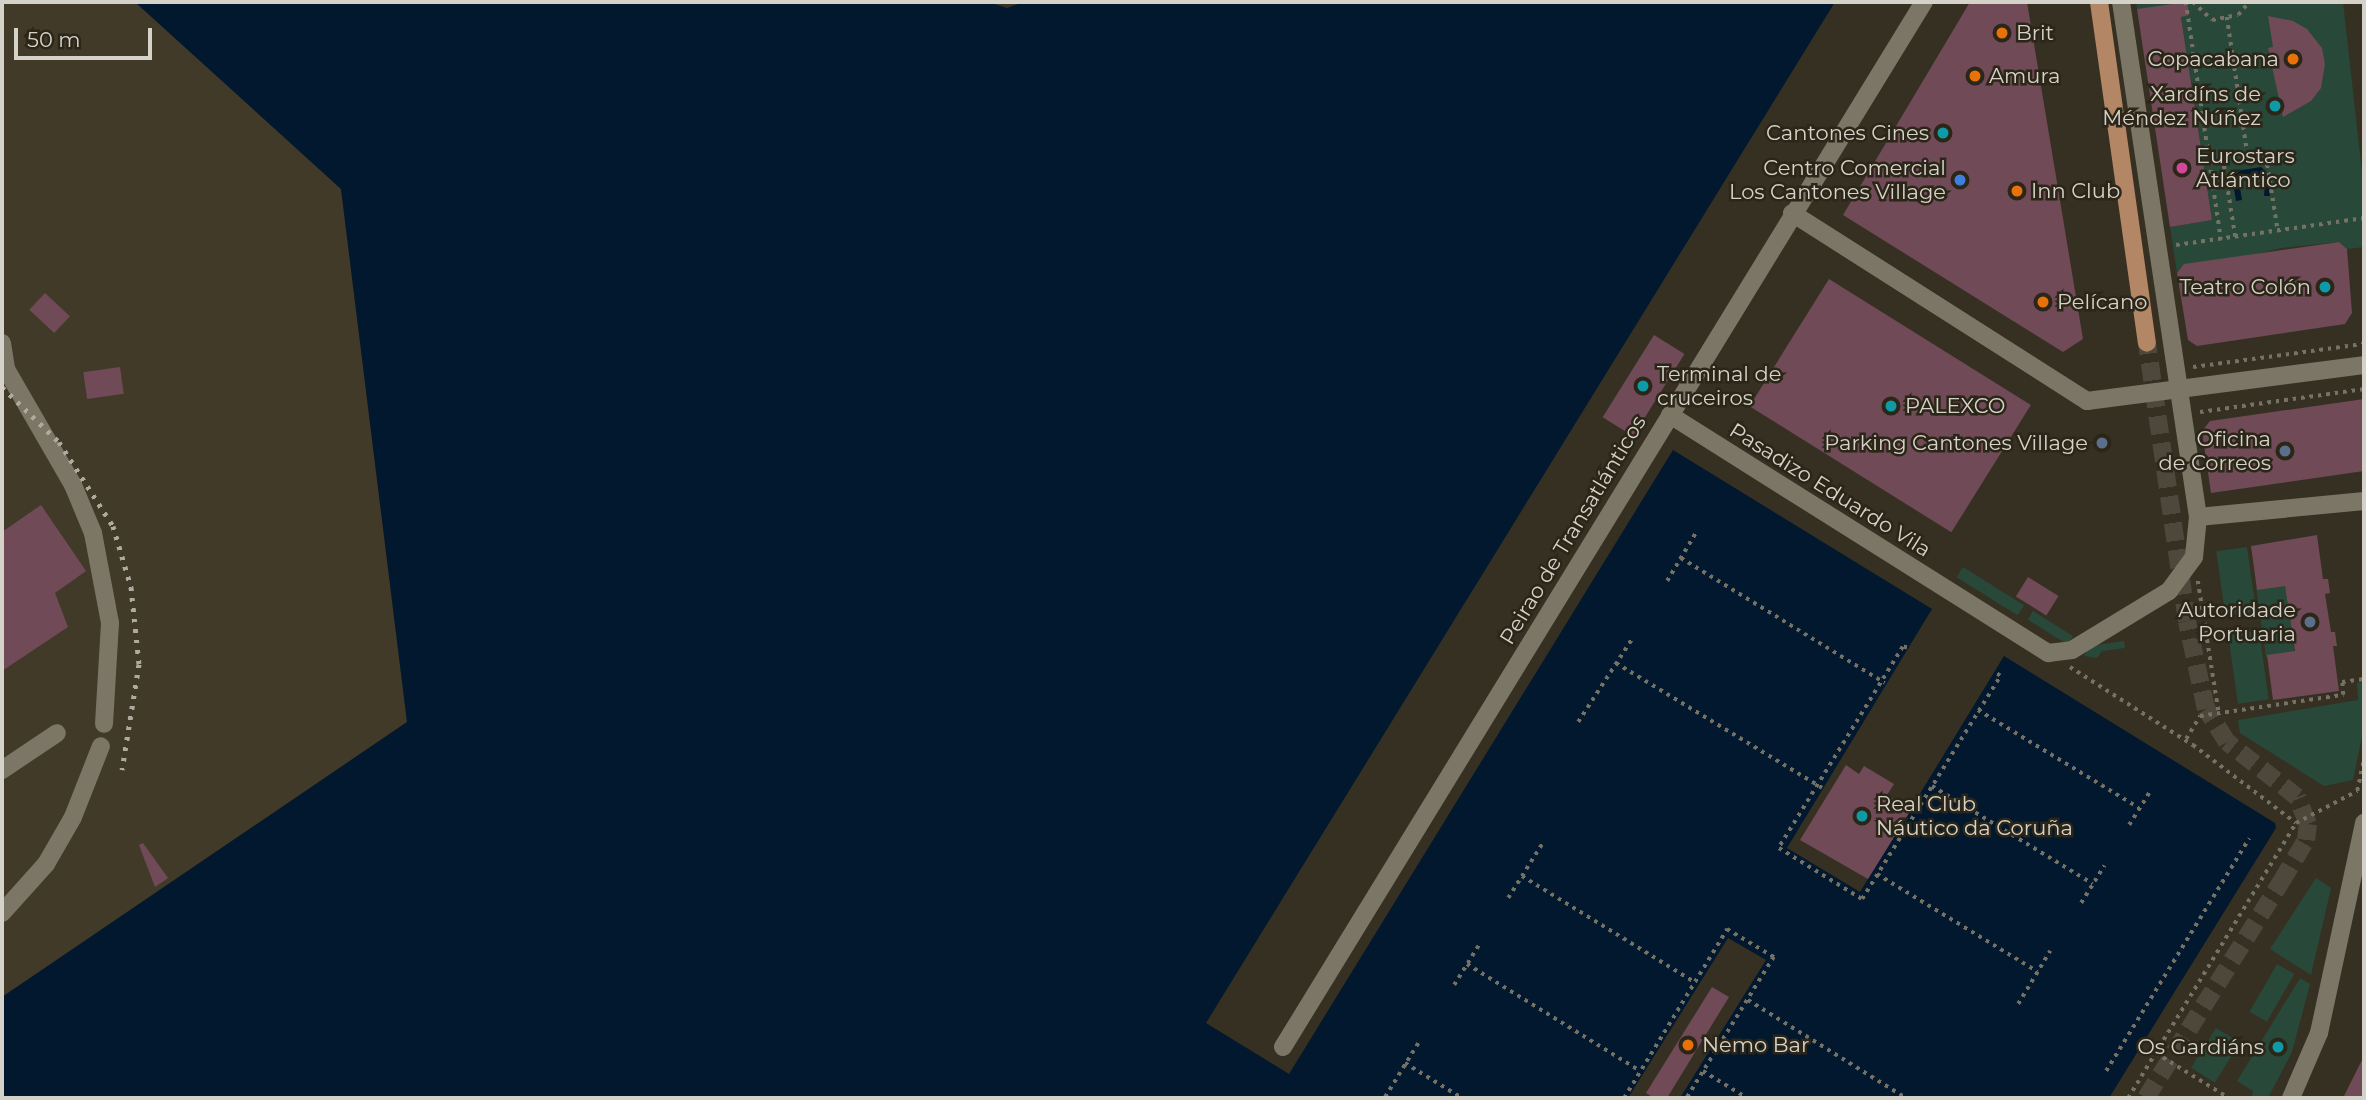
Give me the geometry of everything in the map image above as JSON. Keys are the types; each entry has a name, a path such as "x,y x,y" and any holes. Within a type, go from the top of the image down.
{"main road":[{"path":"2099,2 2147,343"}],"street":[{"name":"Peirao de Transatlánticos","path":"1283,1047 1792,213 1924,2"},
{"path":"2048,653 2072,650 2169,590 2194,556 2198,517 2182,386 2121,2"},
{"path":"1792,213 2087,401 2182,386 2364,365"},
{"path":"2,342 4,368 74,485 93,533 110,623 104,724"},
{"name":"Pasadizo Eduardo Vila","path":"1670,415 2048,653"},
{"path":"2198,517 2364,501"},
{"path":"2,770 57,733"},
{"path":"2,914 46,864 74,817 101,746"},
{"path":"2291,1098 2319,1033 2357,895 2364,822"}],"path":[{"path":"2186,2 2221,239"},
{"path":"2193,2 2213,20 2238,15 2249,2"},
{"path":"2227,17 2248,158"},
{"path":"2235,237 2223,161 2266,156 2278,231"},
{"path":"2168,246 2364,218"},
{"path":"2186,368 2364,344"},
{"path":"2193,413 2364,389"},
{"path":"1667,581 1695,534"},
{"path":"2194,556 2219,713"},
{"path":"1681,558 1884,682"},
{"path":"1578,722 1632,639"},
{"path":"1907,648 1903,647 1884,682 1779,848 1862,899 2000,676 1994,672"},
{"path":"2048,653 2186,740 2296,822"},
{"path":"1616,663 1819,787"},
{"path":"2186,740 2200,716 2343,695 2342,682 2364,679"},
{"path":"1979,710 2139,808"},
{"path":"2128,1098 2296,822 2345,801 2357,791 2364,757"},
{"path":"1932,786 2093,884"},
{"path":"2129,825 2149,793"},
{"path":"2106,1071 2249,839"},
{"path":"1508,898 1542,844"},
{"path":"2081,903 2104,866"},
{"path":"1877,874 2038,972"},
{"path":"1522,876 1695,982"},
{"path":"1623,1098 1727,929 1774,957 1687,1098"},
{"path":"1454,985 1480,943"},
{"path":"2018,1004 2050,951"},
{"path":"1467,964 1640,1071"},
{"path":"1748,1000 1906,1098"},
{"path":"1385,1097 1420,1040"},
{"path":"2156,1053 2229,1098"},
{"path":"1405,1063 1462,1098"},
{"path":"1703,1071 1747,1098"}],"shaded area":[{"path":"2,2 135,2 341,189 407,722 2,997"}],"green space":[{"name":"Xardíns de Méndez Núñez","path":"2136,2 2343,2 2364,190 2364,247 2347,249 2339,242 2281,248 2177,273 2170,227 2212,220 2181,16 2139,22"},
{"path":"2247,547 2256,611 2225,616 2216,551"},
{"path":"1963,567 2024,605 2018,615 1957,577"},
{"path":"2285,584 2295,653 2266,657 2256,588"},
{"path":"2033,611 2073,636 2068,644 2028,619"},
{"path":"2259,631 2269,699 2238,704 2228,635"},
{"path":"2124,641 2125,648 2102,651 2097,658 2084,656 2090,646"},
{"path":"2363,682 2364,727 2353,780 2324,786 2240,733 2238,720 2358,700 2357,683"},
{"path":"2316,878 2331,888 2311,975 2270,949"},
{"path":"2277,964 2294,974 2267,1022 2250,1012"},
{"path":"2300,978 2310,984 2292,1052 2268,1098 2252,1098 2253,1091 2237,1081"},
{"path":"2216,1028 2240,1043 2215,1083 2191,1068"}],"water":[{"path":"135,2 988,2 1007,8 1024,2 1835,2 1206,1023 1289,1074 1673,450 1932,609 1787,848 1860,892 2004,656 2275,823 2276,828 2109,1098 1680,1098 1766,960 1728,938 1628,1098 2,1098 2,997 407,722 341,189"},
{"path":"2261,167 2266,171 2270,196 2264,196 2265,181 2257,177 2239,182 2242,200 2236,201 2232,177 2236,171"}],"building":[{"name":"Centro Comercial Los Cantones Village","path":"1970,2 2027,2 2083,339 2063,352 1843,215"},
{"name":"Eurostars Atlántico","path":"2187,2 2189,15 2181,17 2212,220 2170,227 2137,9"},
{"path":"2268,16 2293,21 2307,29 2322,48 2325,64 2321,88 2311,101 2283,117 2268,48 2273,47"},
{"path":"2339,242 2347,249 2352,313 2345,324 2197,346 2188,340 2177,273 2184,264"},
{"name":"PALEXCO","path":"1829,279 2031,405 1951,532 1750,406"},
{"path":"45,293 70,316 54,333 29,310"},
{"name":"Terminal de cruceiros","path":"1654,335 1685,354 1633,436 1603,417"},
{"path":"120,367 124,394 87,399 83,372"},
{"name":"Oficina de Correos","path":"2364,399 2364,471 2211,493 2202,431 2210,421"},
{"path":"41,505 86,571 55,593 68,627 2,671 2,532"},
{"name":"Autoridade Portuaria","path":"2317,535 2323,579 2328,579 2330,593 2325,594 2331,632 2335,632 2337,646 2333,646 2339,691 2273,700 2267,655 2295,651 2285,586 2257,590 2251,546"},
{"path":"2028,577 2059,596 2046,616 2016,597"},
{"name":"Real Club Náutico da Coruña","path":"1846,765 1859,774 1864,766 1894,784 1887,795 1911,810 1868,879 1800,840"},
{"path":"143,843 168,878 155,887 139,845"},
{"path":"1712,987 1729,997 1667,1098 1654,1098 1646,1093"},
{"path":"2364,1056 2364,1098 2343,1098"}],"tunnel":[{"path":"2146,1098 2306,840 2308,824 2297,797 2227,742 2206,709 2187,621 2147,343"}],"railway":[{"path":"2,387 59,442 113,526 131,587 139,664 122,770"}],"place":[{"name":"Brit","path":"2002,33"},
{"name":"Copacabana","path":"2293,59"},
{"name":"Amura","path":"1975,76"},
{"name":"Xardíns de Méndez Núñez","path":"2275,106"},
{"name":"Cantones Cines","path":"1943,133"},
{"name":"Eurostars Atlántico","path":"2182,168"},
{"name":"Centro Comercial Los Cantones Village","path":"1960,180"},
{"name":"Inn Club","path":"2017,191"},
{"name":"Teatro Colón","path":"2325,287"},
{"name":"Pelícano","path":"2043,302"},
{"name":"Terminal de cruceiros","path":"1643,386"},
{"name":"PALEXCO","path":"1891,406"},
{"name":"Parking Cantones Village","path":"2102,443"},
{"name":"Oficina de Correos","path":"2285,451"},
{"name":"Autoridade Portuaria","path":"2310,622"},
{"name":"Real Club Náutico da Coruña","path":"1862,816"},
{"name":"Nemo Bar","path":"1688,1045"},
{"name":"Os Gardiáns","path":"2278,1047"}]}
